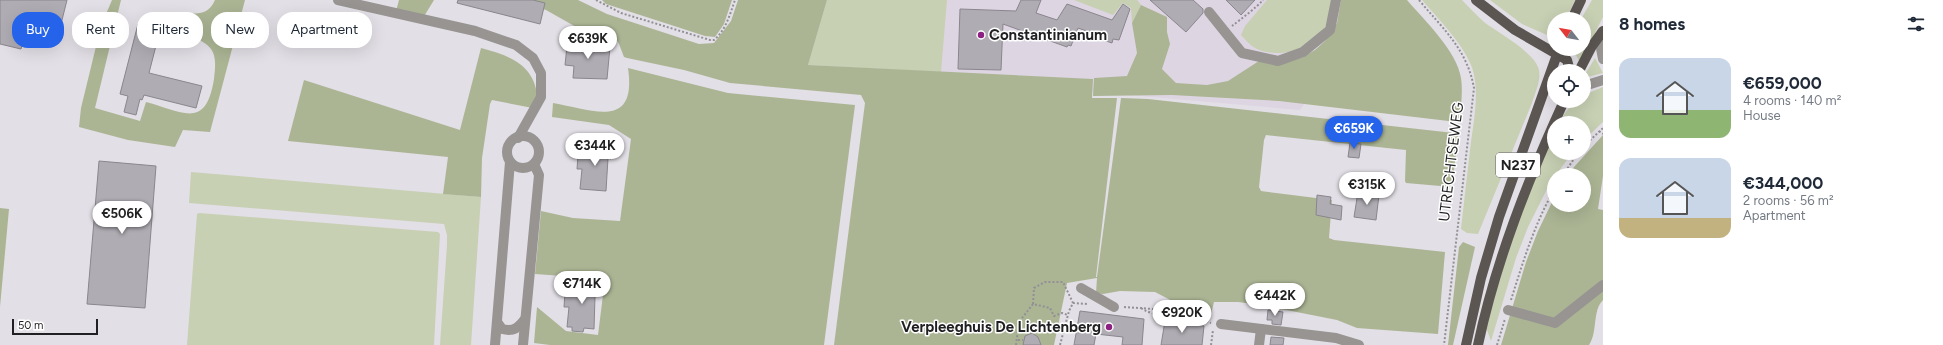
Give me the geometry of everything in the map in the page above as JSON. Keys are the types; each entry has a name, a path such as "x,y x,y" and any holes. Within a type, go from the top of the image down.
{"main road":[{"path":"1476,0 1515,30 1547,46"},
{"path":"1575,12 1581,0"},
{"path":"1583,64 1592,46 1603,31"},
{"name":"N237","path":"1468,344 1481,278 1499,217 1556,56"},
{"name":"N237","path":"1478,345 1493,281 1509,233 1534,168 1561,108"}],"street":[{"path":"338,0 475,31 516,45 533,58 540,73 541,97 518,138"},
{"path":"1209,12 1242,53 1278,62 1303,52 1330,30 1336,0"},
{"path":"1603,31 1600,43 1603,59"},
{"path":"1591,84 1603,80"},
{"path":"496,345 510,162 507,154 509,145 515,138 524,136 532,139 538,147 538,156 534,164 522,168 515,166 510,162"},
{"path":"522,345 539,175 534,164"},
{"path":"1508,310 1555,323 1603,285"},
{"path":"1082,288 1114,307"},
{"path":"497,322 502,329 511,331 518,328 525,319"},
{"path":"1221,324 1336,338 1359,345"},
{"path":"1259,345 1261,329"}],"path":[{"path":"596,0 621,13 710,40 714,40 720,34 729,18 734,0"},
{"path":"1225,31 1249,11 1256,8 1263,0"},
{"name":"UTRECHTSEWEG","path":"1418,0 1465,56 1471,70 1474,88 1444,345"},
{"path":"1591,139 1603,128"},
{"path":"1599,131 1603,134"},
{"path":"1497,345 1528,247 1547,203"},
{"path":"1016,345 1018,340 1019,322 1033,304 1034,288 1045,282 1063,282 1073,303 1068,315 1060,345"},
{"path":"1073,303 1091,304"},
{"path":"1033,304 1050,308 1054,316 1062,313 1068,315"},
{"path":"1114,307 1141,307 1168,310 1213,324 1211,345"},
{"path":"1141,307 1154,315 1176,313"},
{"path":"1018,340 1023,340"}],"shaded area":[{"path":"821,0 1378,0 1300,110 1105,93 802,74"}],"green space":[{"path":"112,0 121,0 118,12 107,12"},
{"path":"215,0 245,0 242,12 211,12 211,48 232,48 210,132 183,130 175,147 128,140 79,127 81,108 96,48 109,48 95,108 140,121 146,102 182,113 199,111 205,106 210,95 215,68 213,52 208,45 203,42 203,12 212,6"},
{"path":"399,0 434,0 423,18 396,11"},
{"path":"512,0 578,0 607,14 699,44 714,43 731,21 738,0 827,0 808,65 1093,79 1092,98 1117,98 1096,277 1121,98 1148,99 1454,133 1458,136 1452,187 1406,183 1406,150 1266,135 1264,140 1259,187 1261,191 1332,200 1329,238 1334,240 1445,252 1438,334 1357,328 1337,320 1238,302 1214,302 1211,314 1180,305 1155,292 1120,291 1103,294 1096,293 1097,278 1067,283 1054,345 834,345 865,103 861,95 730,83 684,70 627,58 624,57 615,37 602,32 585,32 546,10"},
{"path":"602,0 732,0 724,24 715,37 705,36 606,4"},
{"path":"827,0 947,0 941,72 808,65"},
{"path":"1074,0 1137,0 1141,5 1132,23 1131,8 1123,3 1113,15"},
{"path":"1267,0 1334,0 1330,17 1322,32 1316,39 1308,45 1289,52 1269,53 1252,46 1241,35 1245,26"},
{"path":"1341,0 1407,0 1439,36 1453,57 1458,68 1461,78 1462,93 1460,118 1457,122 1279,101 1172,95 1093,96 1094,78 1127,76 1137,53 1132,23 1141,5 1167,17 1167,32 1170,44 1162,69 1176,83 1207,85 1228,81 1259,61 1301,58 1315,50 1325,41 1337,23"},
{"path":"1422,0 1462,0 1484,22 1531,56 1539,70 1538,83 1532,103 1478,234 1467,233 1461,229 1476,96 1474,75 1471,65 1461,47"},
{"path":"1490,0 1575,0 1569,12 1547,12 1547,35 1522,24"},
{"path":"1592,0 1603,0 1603,17 1591,41 1591,12 1585,12"},
{"path":"481,48 515,60 523,66 530,74 534,83 538,109 492,100 490,104 482,158 481,197 443,194 448,157 288,141 304,80 460,130"},
{"path":"1576,56 1584,56 1580,63"},
{"path":"1595,58 1603,73 1591,76 1591,65"},
{"path":"628,68 728,93 855,105 824,345 550,345 534,343 537,307 566,331 598,335 605,279 535,274 541,211 573,218 620,221 631,139 609,125 552,117 553,103 597,111 609,111 619,108 626,101 629,88"},
{"path":"1603,87 1603,122 1591,133 1591,116 1563,116 1569,108 1591,108 1591,92"},
{"path":"1603,135 1603,176 1598,209 1603,210 1603,300 1597,310 1592,340 1589,345 1501,345 1526,262 1547,212 1591,212 1591,168 1573,168 1580,160 1591,160 1591,148"},
{"path":"1547,150 1547,160 1567,160 1561,168 1547,168 1547,189 1528,227 1516,258 1491,341 1486,327 1513,232"},
{"path":"191,172 481,197 471,345 440,345 447,245 447,235 444,224 189,203"},
{"path":"0,208 9,209 0,307"},
{"path":"197,214 438,232 440,234 434,345 187,345"},
{"path":"1463,242 1475,247 1453,345 1448,345 1459,247"}],"building":[{"path":"0,0 67,0 64,12 12,12 12,47 0,44"},
{"path":"458,0 533,0 545,3 540,24 457,3"},
{"name":"Constantinianum","path":"1021,0 1041,0 1036,13 1057,20 1067,4 1112,20 1123,4 1130,9 1119,40 1113,39 1112,43 1100,39 1101,36 1078,28 1071,46 1068,45 1067,47 1003,24 1001,70 958,69 960,9 1016,11"},
{"path":"1150,0 1193,0 1203,9 1203,13 1186,32"},
{"path":"1226,0 1255,0 1241,15"},
{"path":"137,28 137,48 155,48 149,73 202,86 196,108 144,95 142,100 140,99 136,115 124,112 128,96 120,94"},
{"path":"573,41 602,44 602,47 610,47 607,79 573,78 574,66 565,65 567,46 573,47"},
{"path":"589,143 613,145 611,159 608,158 606,191 580,189 582,169 577,169 578,155 583,156 584,149 589,149"},
{"path":"1350,143 1361,144 1359,158 1348,157"},
{"path":"99,161 156,166 145,308 87,304"},
{"path":"1358,192 1379,195 1376,220 1354,217"},
{"path":"1317,195 1331,197 1330,204 1342,206 1341,220 1316,215"},
{"path":"576,280 600,282 599,296 595,296 594,329 584,328 583,332 572,331 572,327 567,327 569,307 564,307 565,293 571,293 571,287 576,287"},
{"path":"1268,310 1283,312 1281,325 1272,324 1272,320 1267,320"},
{"name":"Verpleeghuis De Lichtenberg","path":"1080,311 1144,319 1142,345 1122,345 1123,337 1096,334 1094,345 1074,345"},
{"path":"1165,321 1204,326 1202,345 1161,345"},
{"path":"1032,333 1038,337 1041,345 1023,345 1025,336"},
{"path":"1271,337 1284,338 1283,345 1270,345"}],"place":[{"name":"Constantinianum","path":"981,35"},
{"name":"Verpleeghuis De Lichtenberg","path":"1109,327"}]}
